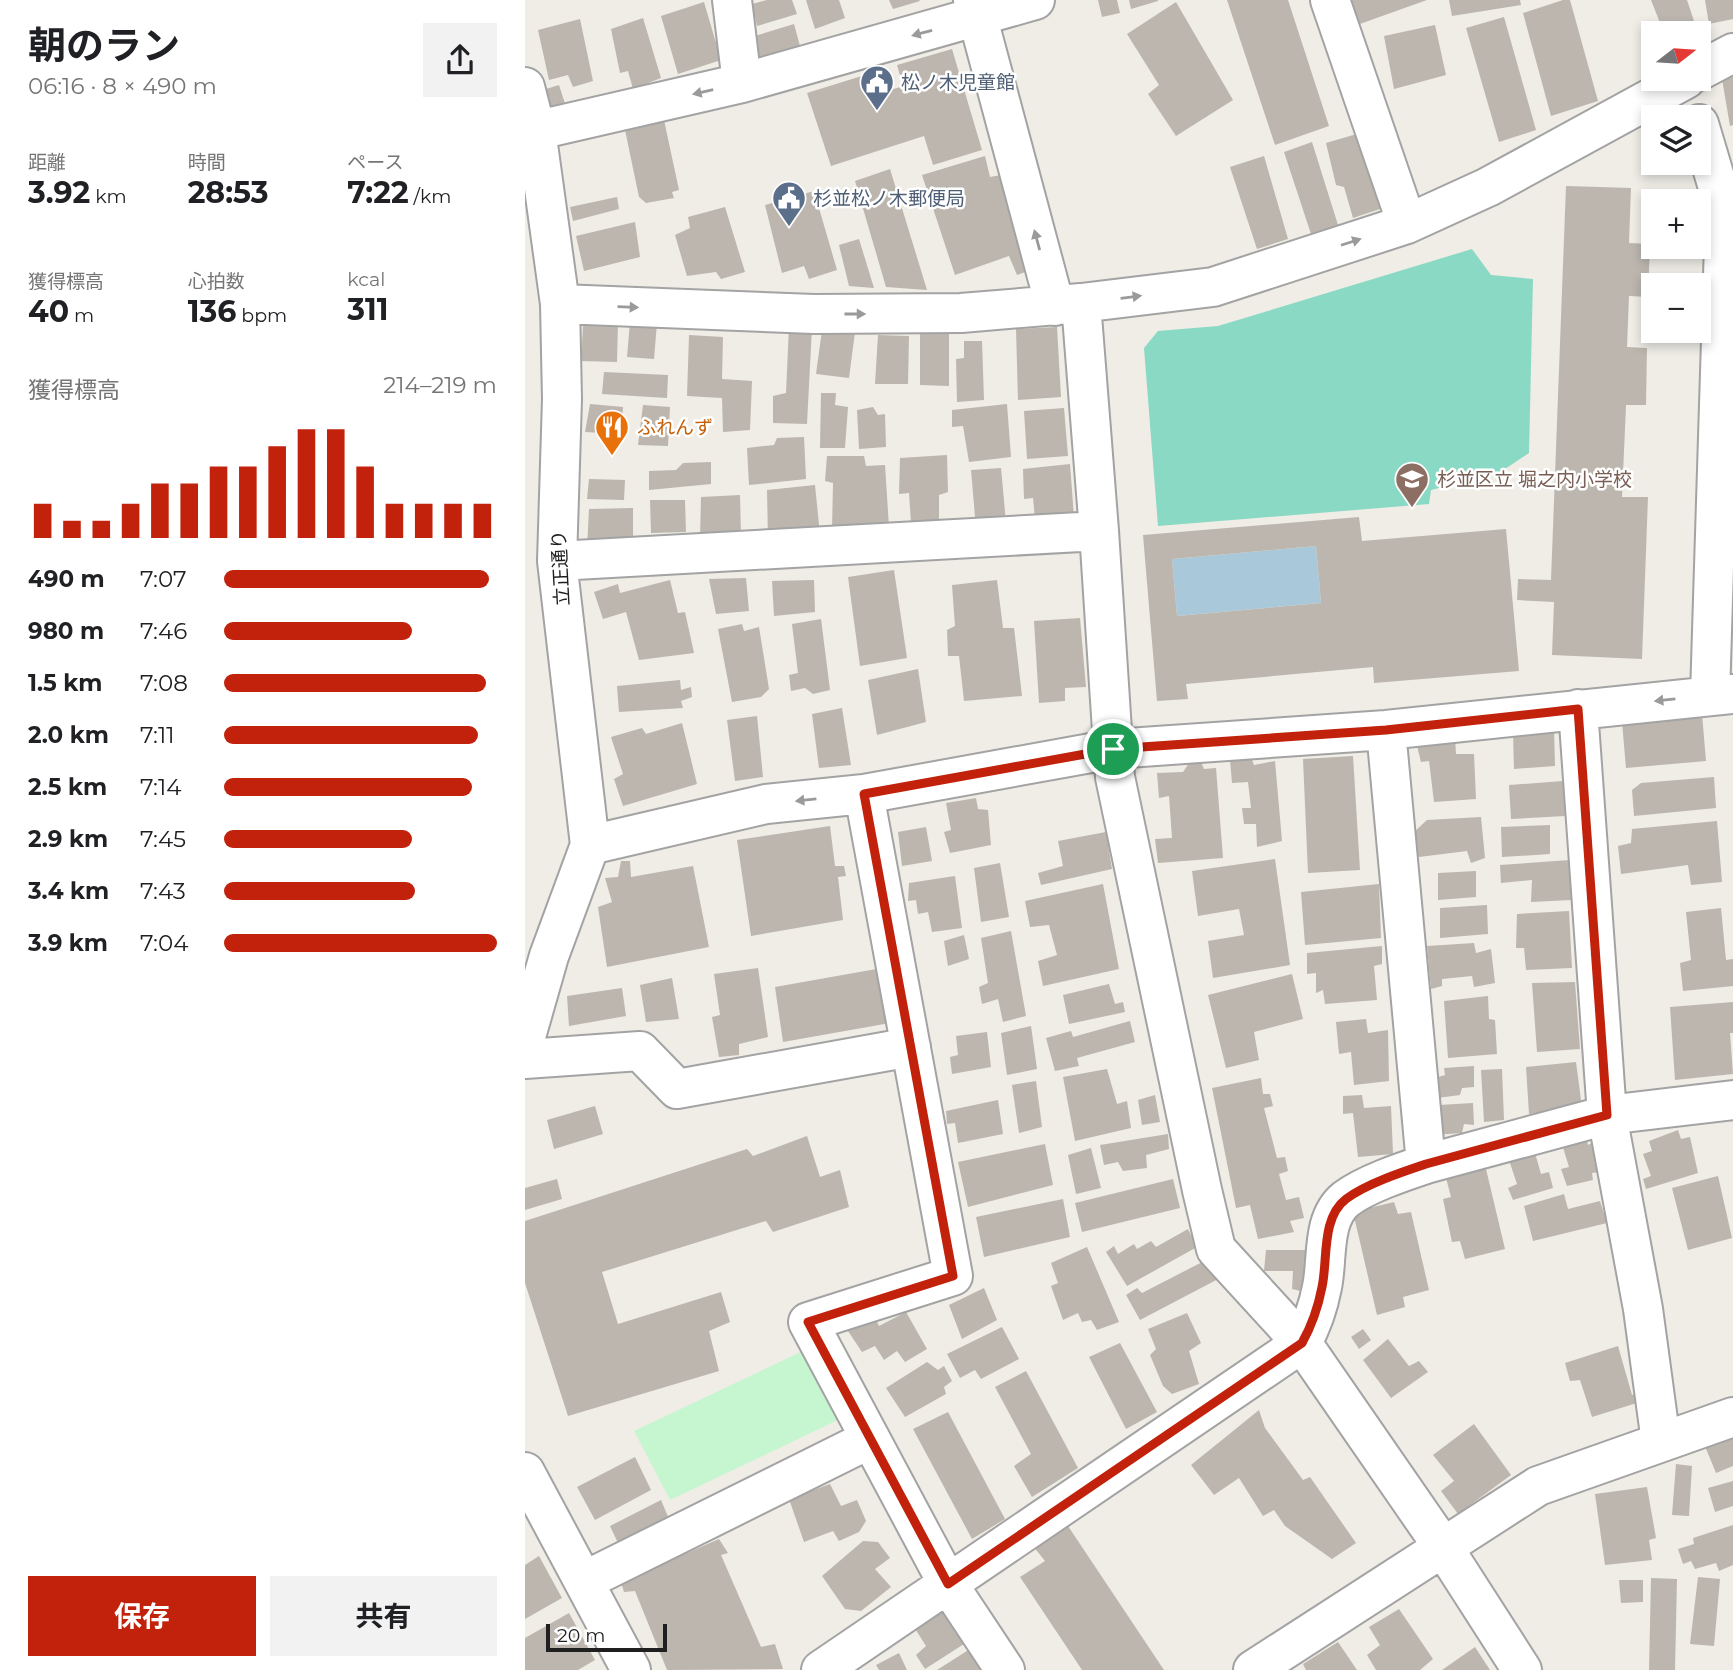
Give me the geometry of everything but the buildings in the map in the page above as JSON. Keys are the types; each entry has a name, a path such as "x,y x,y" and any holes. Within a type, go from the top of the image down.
{"street":[{"path":"732,0 743,83"},
{"path":"530,132 743,83 975,9 1035,0"},
{"path":"1330,0 1407,224"},
{"path":"975,9 1068,304 1099,531 1115,776 1216,1249 1302,1343 1443,1547 1522,1670"},
{"path":"1711,64 1733,52"},
{"name":"立正通り","path":"525,86 530,132 560,304 562,399 557,561 590,845 549,956 525,1040"},
{"path":"560,304 814,314 961,313 1213,287 1407,224 1487,187 1664,91"},
{"path":"590,845 766,804 864,794 1113,749 1386,730 1721,695 1725,211 1711,164"},
{"path":"557,561 1099,531"},
{"path":"1578,709 1607,1115 1643,1309 1661,1442"},
{"path":"1386,730 1426,1164"},
{"path":"864,794 953,1276 808,1322 948,1584 1005,1670"},
{"path":"525,1059 640,1051 677,1088 911,1047"},
{"path":"821,1670 1302,1343 1314,1320 1323,1284 1330,1223 1344,1200 1426,1164 1607,1115 1733,1100"},
{"path":"1253,1670 1538,1486 1733,1417"},
{"path":"584,1581 870,1439"},
{"path":"525,1472 632,1670"}],"green space":[{"path":"1472,249 1491,275 1533,279 1529,453 1499,473 1431,490 1429,504 1158,526 1144,348 1158,331 1218,326"},
{"path":"805,1350 842,1418 670,1500 634,1431"}],"water":[{"path":"1316,546 1321,603 1177,616 1172,559"}],"place":[{"name":"松ノ木児童館","path":"877,112"},
{"name":"杉並松ノ木郵便局","path":"789,228"},
{"name":"ふれんず","path":"612,457"},
{"name":"杉並区立 堀之内小学校","path":"1412,509"}],"route":[{"path":"1578,709 1607,1115 1426,1164 1344,1200 1330,1223 1323,1284 1314,1320 1302,1343 948,1584 808,1322 953,1276 864,794 1113,749 1386,730 1578,709"}]}
